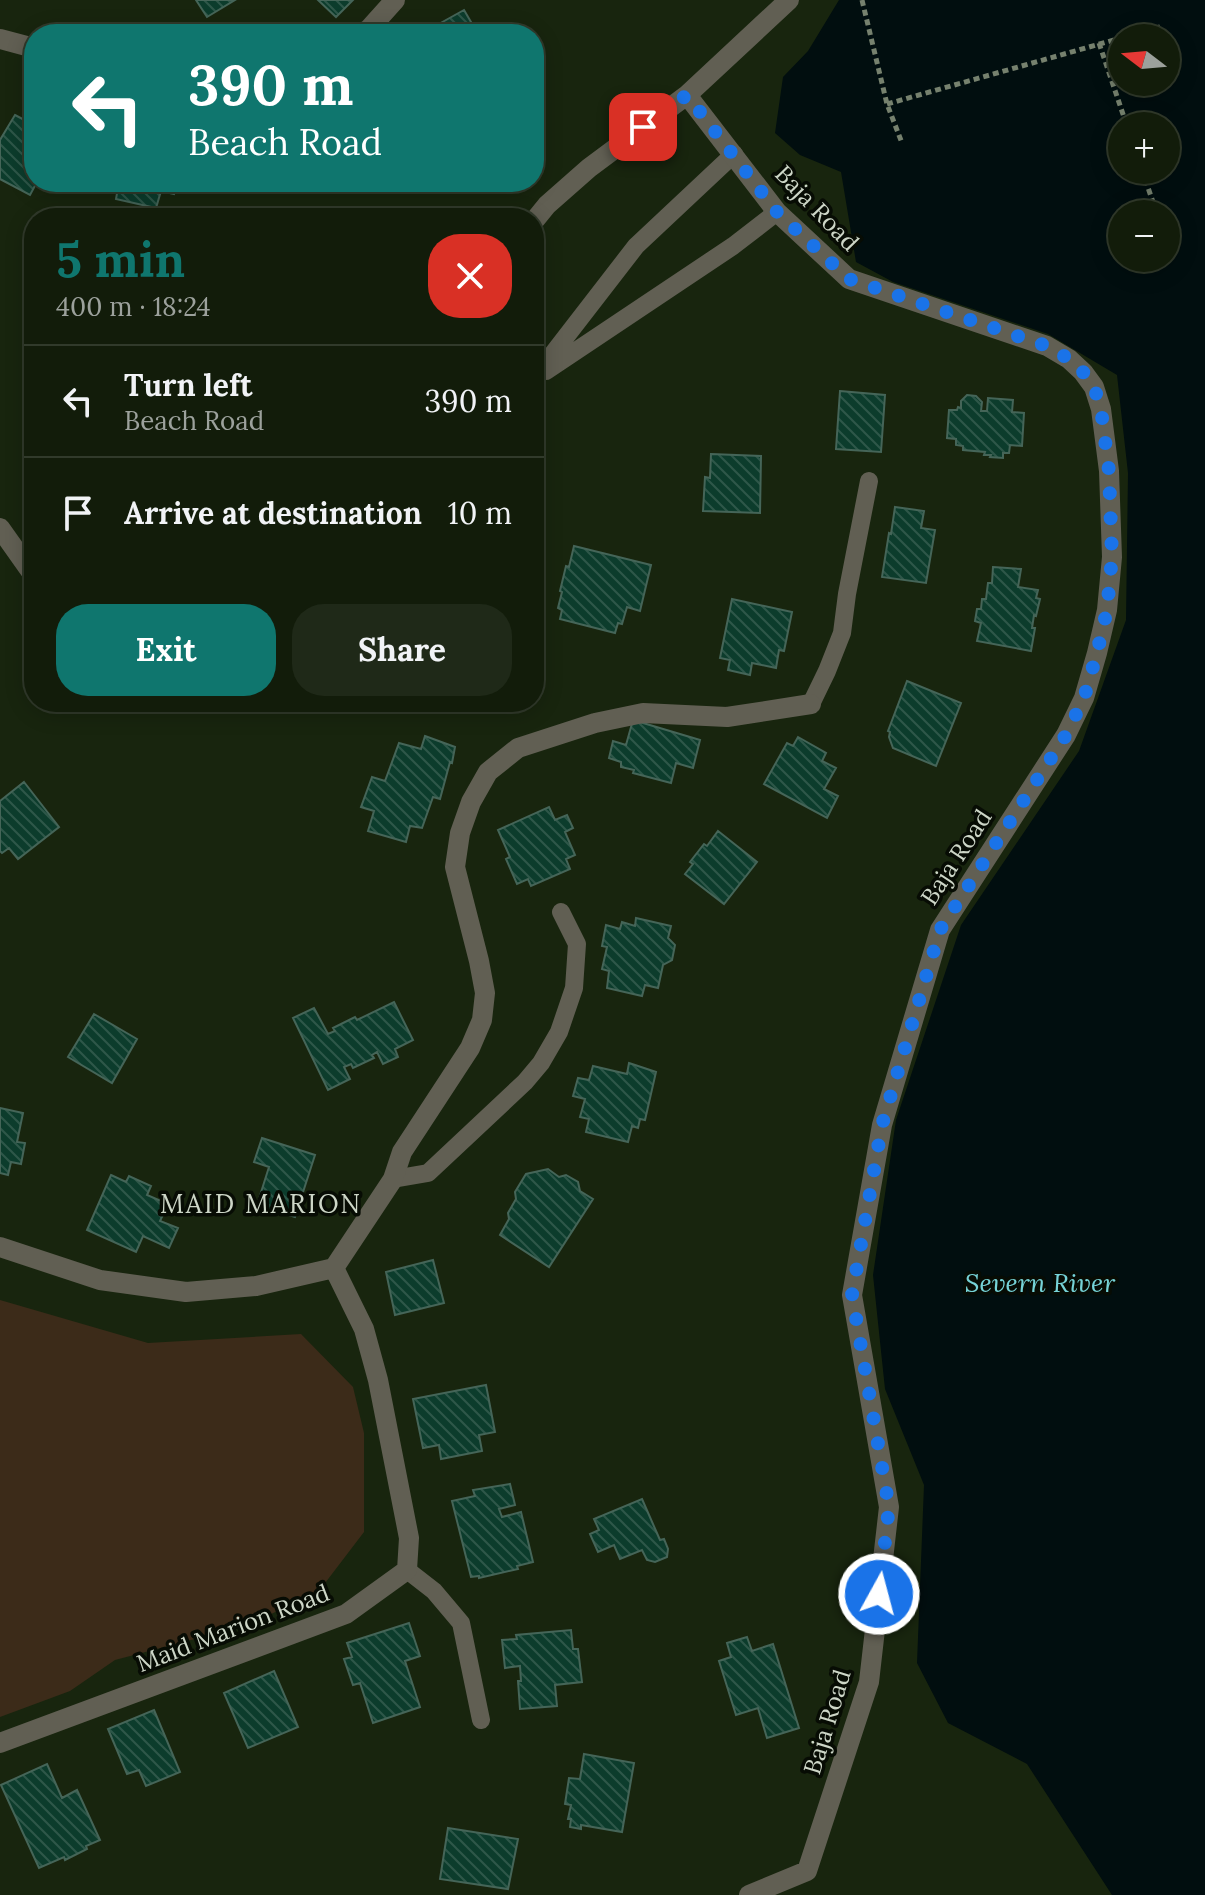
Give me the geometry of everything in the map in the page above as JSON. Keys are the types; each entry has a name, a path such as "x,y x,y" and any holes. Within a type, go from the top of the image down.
{"street":[{"path":"373,24 395,0"},
{"path":"544,209 589,168 687,95 789,0"},
{"path":"0,39 24,45"},
{"name":"Baja Road","path":"687,95 777,212 849,279 1047,346 1083,372 1094,387 1101,409 1109,471 1112,557 1107,610 1084,698 1066,735 940,930 882,1125 852,1295 889,1507 869,1682 807,1871 749,1895"},
{"path":"0,528 24,562"},
{"path":"0,1247 100,1280 186,1292 256,1286 334,1268 393,1179 402,1152 470,1048 482,1020 485,993 455,867 460,833 471,802 488,772 518,748 607,720 643,713 727,717 811,704"},
{"path":"334,1268 364,1329 378,1380 409,1538 407,1570"},
{"name":"Maid Marion Road","path":"0,1743 346,1614 407,1570"}],"lane":[{"path":"544,365 636,246 734,154"},
{"path":"544,371 733,246 777,212"},
{"path":"811,704 842,633 869,481"},
{"path":"393,1179 428,1173 525,1082 541,1063 559,1032 574,988 577,944 561,912"},
{"path":"407,1570 434,1591 461,1623 481,1720"}],"path":[{"path":"862,0 887,104 902,143"},
{"path":"887,104 1108,41"},
{"path":"1099,43 1122,112"}],"shaded area":[{"path":"0,1300 148,1343 301,1334 353,1387 364,1433 364,1532 319,1591 248,1625 115,1660 70,1691 0,1717"}],"water":[{"name":"Severn River","path":"839,0 1205,0 1205,1895 1112,1895 1027,1764 948,1723 917,1663 924,1485 885,1389 873,1275 896,1120 961,925 1079,751 1126,620 1128,473 1117,375 1048,334 893,282 856,262 841,172 800,155 775,133 783,77 808,51"}],"building":[{"path":"196,0 235,0 207,17"},
{"path":"318,0 353,0 336,17"},
{"path":"464,10 472,24 439,24"},
{"path":"15,115 24,120 24,192 0,179 0,140"},
{"path":"117,192 161,192 156,208 116,199"},
{"path":"840,391 885,395 881,452 836,449"},
{"path":"967,395 976,396 982,402 981,411 987,411 988,398 1013,400 1012,412 1024,413 1022,446 1010,445 1009,453 1003,453 1003,458 990,457 984,455 985,452 963,450 963,446 956,445 956,439 947,438 949,410 961,408 961,401"},
{"path":"711,454 761,456 760,513 703,511 705,477 710,478"},
{"path":"895,507 924,511 921,528 935,530 926,583 882,577"},
{"path":"574,546 651,565 640,611 627,607 622,624 618,623 615,633 560,619 560,591"},
{"path":"993,567 1021,569 1018,587 1038,590 1036,598 1040,599 1034,615 1031,651 977,641 981,623 975,621 977,609 981,609 982,599 986,599 988,583 992,583"},
{"path":"732,599 792,612 784,651 779,650 776,668 752,663 750,675 728,670 730,660 720,658"},
{"path":"907,681 961,703 936,766 893,748 889,737 888,731"},
{"path":"633,720 700,740 693,768 676,763 671,783 633,773 634,770 621,767 621,762 609,758 613,741 626,745"},
{"path":"425,736 455,747 440,799 433,797 422,828 410,826 406,842 368,831 374,811 361,807 372,777 385,781 399,743 421,749"},
{"path":"798,737 826,753 822,761 836,768 824,789 838,796 827,818 764,784 787,743 793,746"},
{"path":"24,782 59,827 18,859 9,848 2,853 0,851 0,801"},
{"path":"549,807 555,820 567,815 573,828 565,832 575,855 566,859 570,869 531,886 528,879 517,884 498,830"},
{"path":"718,831 757,862 724,904 685,874 693,864 690,862"},
{"path":"636,918 671,926 668,938 675,945 672,960 663,965 658,988 645,985 642,996 607,988 609,971 602,969 607,947 602,946 606,925 620,929 622,922 635,926"},
{"path":"394,1002 413,1040 395,1049 398,1057 383,1064 377,1052 372,1055 374,1058 353,1068 351,1064 344,1067 350,1079 328,1090 293,1018 314,1008 328,1034 335,1031 333,1028 355,1017 357,1020"},
{"path":"94,1014 137,1039 112,1083 68,1057"},
{"path":"629,1063 656,1072 645,1120 640,1119 638,1128 632,1126 628,1142 586,1132 589,1119 580,1117 585,1099 573,1096 578,1078 589,1080 593,1066 627,1074"},
{"path":"0,1108 23,1113 17,1142 25,1143 21,1164 11,1162 8,1175 0,1173"},
{"path":"262,1138 315,1155 295,1217 257,1205 269,1167 254,1162"},
{"path":"548,1169 559,1177 566,1175 578,1182 580,1191 593,1199 549,1267 500,1235 516,1199 515,1192 526,1174"},
{"path":"111,1175 126,1182 129,1176 151,1186 147,1195 168,1204 160,1221 178,1228 169,1248 143,1236 136,1252 87,1230"},
{"path":"433,1260 444,1303 395,1315 386,1272"},
{"path":"486,1385 495,1432 479,1435 482,1451 441,1459 439,1445 423,1448 413,1399"},
{"path":"510,1484 515,1505 499,1509 502,1517 521,1512 533,1562 517,1566 518,1569 471,1577 452,1501 475,1496 473,1490"},
{"path":"642,1499 660,1540 664,1539 667,1557 655,1562 647,1560 642,1550 620,1559 614,1545 598,1552 590,1534 599,1530 594,1519"},
{"path":"409,1623 420,1656 405,1661 420,1707 373,1723 360,1683 353,1685 344,1659 352,1657 347,1643"},
{"path":"571,1630 573,1649 578,1649 582,1682 555,1685 557,1706 520,1709 520,1666 505,1668 502,1640 517,1639 516,1635"},
{"path":"747,1637 752,1651 773,1644 799,1728 767,1738 758,1708 736,1715 719,1661 731,1657 727,1643"},
{"path":"274,1671 298,1727 248,1748 224,1693"},
{"path":"154,1710 180,1772 146,1786 139,1770 127,1774 108,1729"},
{"path":"584,1754 634,1763 622,1832 581,1825 581,1829 570,1827 571,1805 565,1804 569,1778 580,1779"},
{"path":"47,1764 62,1798 77,1790 100,1840 65,1860 64,1857 39,1868 1,1785"},
{"path":"448,1828 518,1839 508,1889 440,1879"}],"district":[{"name":"MAID MARION","path":"261,1203"}],"route":[{"path":"643,127 687,95 777,212 849,279 1047,346 1083,372 1094,387 1101,409 1109,471 1112,557 1107,610 1084,698 1066,735 940,930 882,1125 852,1295 889,1507 879,1594"}]}
